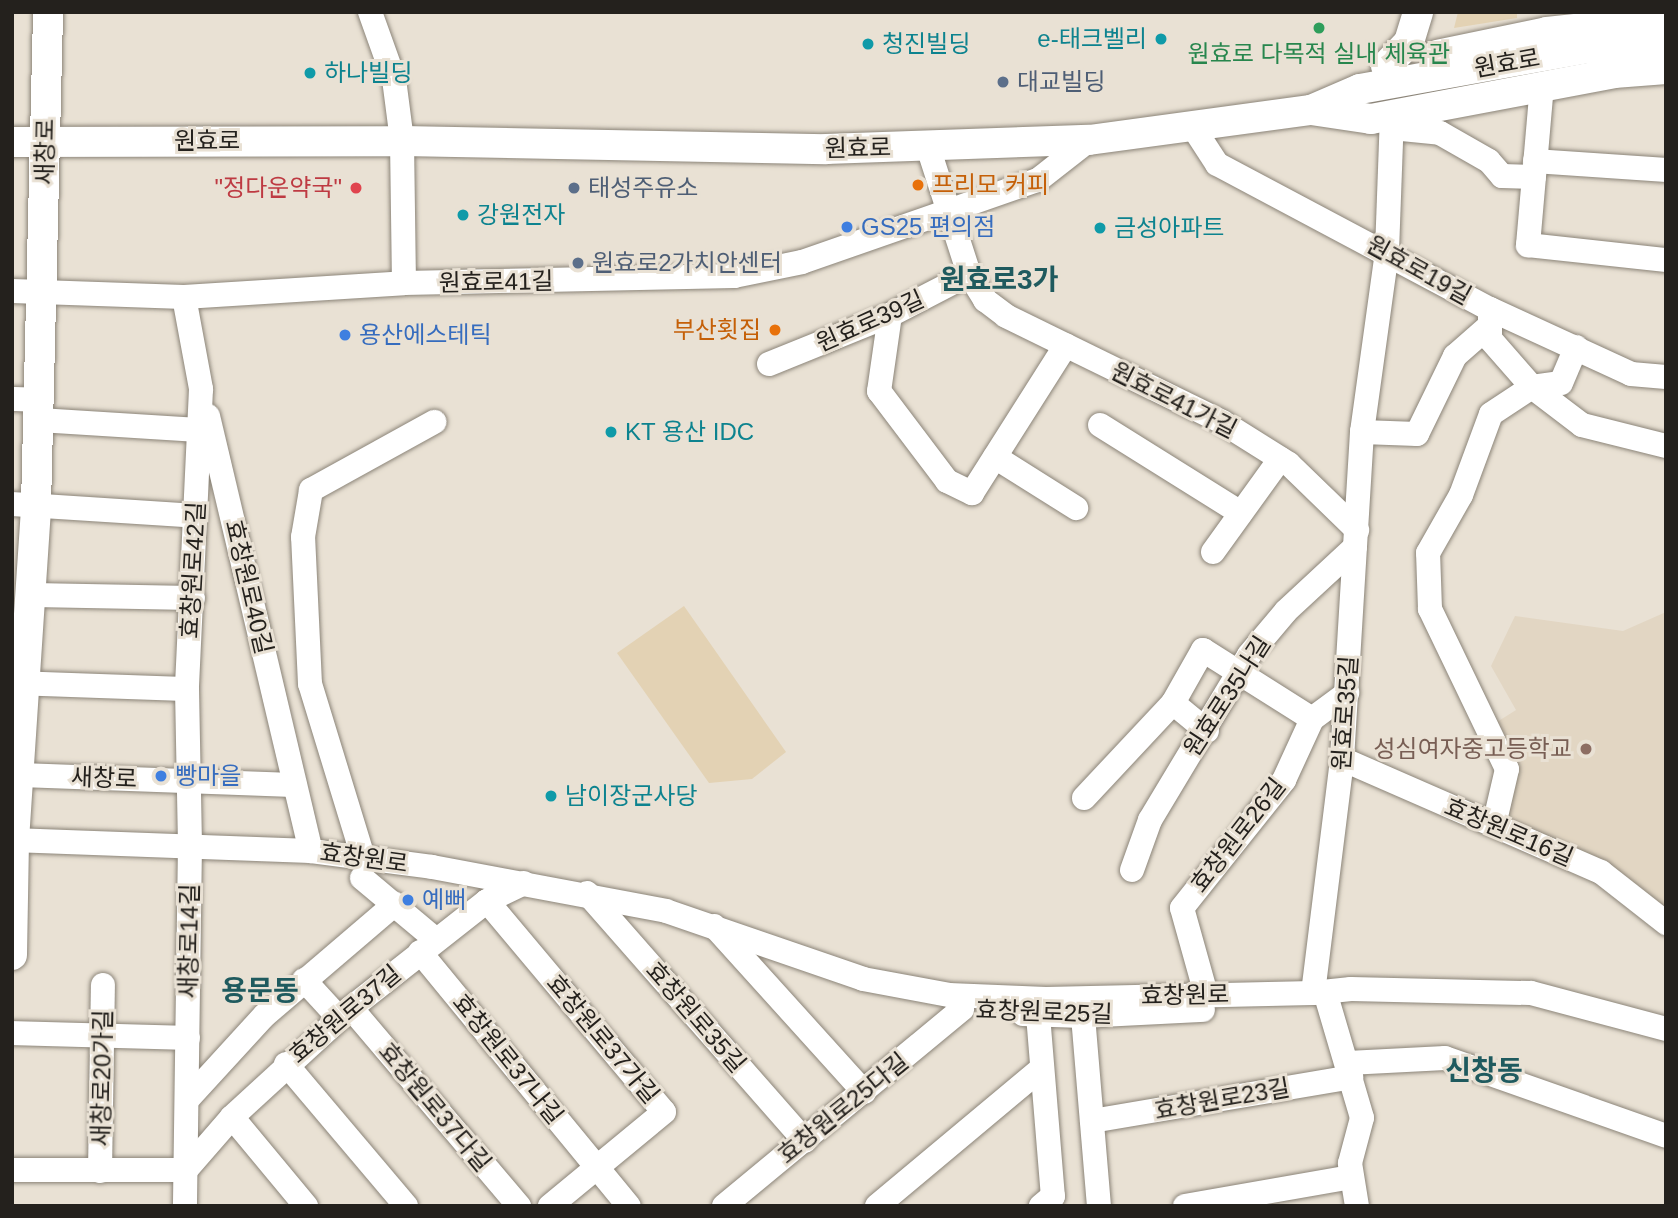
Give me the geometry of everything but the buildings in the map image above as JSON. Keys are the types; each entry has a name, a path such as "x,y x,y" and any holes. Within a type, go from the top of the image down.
{"main road":[{"name":"새창로","path":"12,955 13,840 19,775 19,684 32,595 24,505 30,406 42,293 48,12"},
{"path":"1386,66 1409,42 1419,12"},
{"path":"1536,12 1560,30"},
{"name":"원효로","path":"1311,110 1360,72 1560,30 1666,19"},
{"name":"원효로","path":"12,142 402,141 826,149 1089,140 1311,110 1360,89 1590,55 1666,40"},
{"path":"1590,55 1666,55"},
{"name":"원효로","path":"1311,110 1392,121 1542,85 1666,69"}],"street":[{"path":"370,12 394,79 402,141 404,283"},
{"name":"원효로","path":"1542,85 1528,245 1666,260"},
{"path":"1392,121 1440,133 1489,161 1502,176 1534,169 1666,170"},
{"name":"원효로35길","path":"1319,992 1342,759 1362,432 1387,251 1392,121"},
{"name":"원효로19길","path":"1193,127 1217,164 1387,251 1489,318 1576,347 1632,373 1666,377"},
{"name":"원효로41길","path":"42,293 184,297 404,283 734,276 802,262 948,214 1038,180 1089,140"},
{"name":"원효로41가길","path":"928,147 970,274 985,300 1006,316 1222,422 1280,459 1356,539"},
{"name":"원효로39길","path":"769,364 890,315 970,274"},
{"path":"12,291 42,293"},
{"name":"효창원로42길","path":"184,297 201,388 187,689 190,844"},
{"path":"890,315 879,391 947,481 972,493 1066,345"},
{"path":"1489,318 1490,339 1532,387 1581,425 1666,446"},
{"path":"1362,432 1417,434 1455,356 1489,318"},
{"path":"1494,825 1507,769 1430,609 1428,553 1461,495 1491,414 1532,387 1561,383 1576,347"},
{"name":"효창원로40길","path":"201,388 311,851"},
{"path":"30,406 200,430"},
{"path":"363,868 310,684 303,537 311,490 435,422"},
{"path":"1100,425 1241,513"},
{"path":"995,457 1076,508"},
{"path":"1213,552 1280,459"},
{"path":"24,505 196,516"},
{"name":"원효로35나길","path":"1132,870 1150,820 1177,772 1208,731 1238,672 1286,611 1356,539"},
{"path":"32,595 193,598"},
{"path":"1084,798 1173,703 1203,650 1312,719"},
{"path":"19,684 187,689"},
{"name":"효창원로26길","path":"1206,994 1182,908 1284,780 1312,719 1347,693"},
{"path":"1173,703 1208,731"},
{"name":"효창원로16길","path":"1342,759 1601,872 1666,923"},
{"name":"새창로","path":"19,775 189,782"},
{"path":"189,782 295,785"},
{"name":"효창원로","path":"13,840 190,844 311,851 363,868 524,883 587,893 711,923 863,979 949,995 1046,999 1319,992 1531,993 1666,1029"},
{"name":"새창로14길","path":"185,1206 190,844"},
{"name":"효창원로37나길","path":"363,868 395,904 629,1206"},
{"name":"효창원로37길","path":"186,1170 232,1116 345,1013 427,945 487,901 524,883"},
{"name":"효창원로35길","path":"587,893 804,1141"},
{"name":"효창원로37가길","path":"487,901 664,1112 597,1167"},
{"path":"187,1100 265,1015 395,904"},
{"path":"711,923 864,1093"},
{"name":"효창원로25길","path":"863,979 886,996 962,1009 1038,1015 1083,1016 1293,1006 1319,992"},
{"name":"효창원로37다길","path":"304,980 345,1013 519,1206"},
{"name":"새창로20가길","path":"100,1171 103,985"},
{"path":"1319,992 1350,1070 1362,1118 1350,1163 1357,1206"},
{"name":"효창원로25다길","path":"724,1206 864,1093 962,1009"},
{"path":"1038,1015 1053,1196 1041,1206"},
{"path":"1083,1016 1099,1206"},
{"path":"12,1033 188,1038"},
{"name":"효창원로23길","path":"1092,1121 1350,1070 1445,1058 1666,1136"},
{"path":"286,1064 406,1206"},
{"path":"877,1206 1042,1068"},
{"path":"232,1116 306,1206"},
{"path":"550,1206 597,1167"},
{"path":"12,1170 186,1170"},
{"path":"1185,1206 1352,1177"}],"shaded area":[{"path":"1458,12 1517,12 1517,18 1454,28"},
{"path":"684,606 786,752 752,779 709,783 617,653"},
{"name":"성심여자중고등학교","path":"1666,612 1666,911 1506,820 1497,722 1516,710 1491,666 1515,616 1623,631"}],"place":[{"name":"원효로 다목적 실내 체육관","path":"1319,28"},
{"name":"e-태크벨리","path":"1161,39"},
{"name":"청진빌딩","path":"868,44"},
{"name":"하나빌딩","path":"310,73"},
{"name":"대교빌딩","path":"1003,82"},
{"name":"프리모 커피","path":"918,185"},
{"name":"\"정다운약국\"","path":"356,188"},
{"name":"태성주유소","path":"574,188"},
{"name":"강원전자","path":"463,215"},
{"name":"GS25 편의점","path":"847,227"},
{"name":"금성아파트","path":"1100,228"},
{"name":"원효로2가치안센터","path":"578,263"},
{"name":"부산횟집","path":"775,330"},
{"name":"용산에스테틱","path":"345,335"},
{"name":"KT 용산 IDC","path":"611,432"},
{"name":"성심여자중고등학교","path":"1586,749"},
{"name":"빵마을","path":"161,776"},
{"name":"남이장군사당","path":"551,796"},
{"name":"예뻐","path":"408,900"}],"district":[{"name":"원효로3가","path":"999,280"},
{"name":"용문동","path":"260,991"},
{"name":"신창동","path":"1484,1071"}]}
